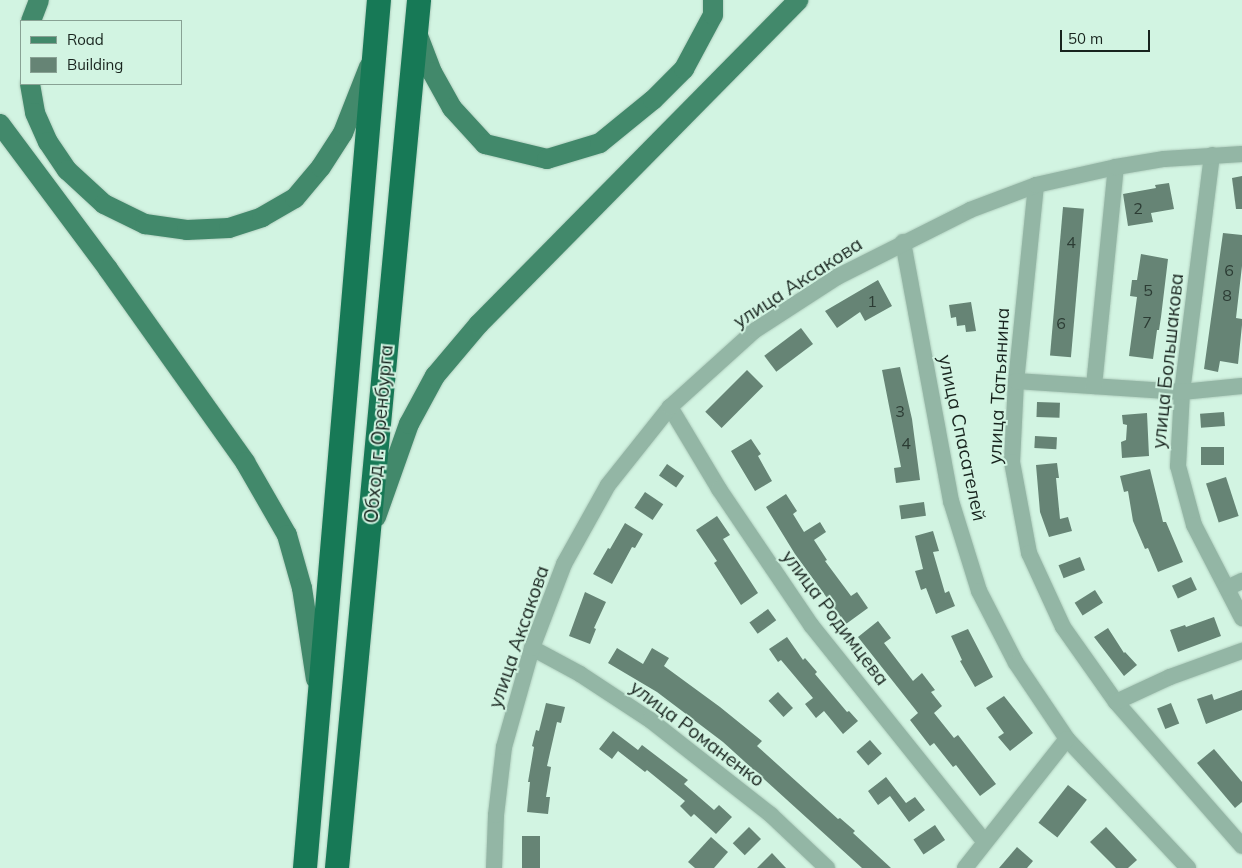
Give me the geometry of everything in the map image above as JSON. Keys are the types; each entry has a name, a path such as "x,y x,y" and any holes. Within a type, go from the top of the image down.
{"highway":[{"name":"Обход г. Оренбурга","path":"305,868 380,0"},
{"name":"Обход г. Оренбурга","path":"337,868 419,0"}],"main road":[{"path":"31,20 39,0"},
{"path":"417,33 432,72 452,108 484,144 547,159 600,143 653,100 684,69 713,15 712,0"},
{"path":"369,535 409,424 435,376 479,324 798,0"},
{"path":"30,85 35,113 48,142 67,170 104,204 145,224 187,230 229,228 262,217 295,198 321,167 343,133 374,56"},
{"path":"0,124 108,270 245,462 287,535 302,588 319,702"}],"street":[{"name":"улица Аксакова","path":"494,868 496,815 504,748 532,648 564,564 608,485 670,407 754,331 836,277 970,210 1036,185 1116,167 1164,159 1242,154"},
{"name":"улица Большакова","path":"1212,155 1182,392 1178,466 1194,524 1242,618"},
{"path":"1094,386 1116,167"},
{"name":"улица Татьянина","path":"1036,185 1016,381 1012,462 1029,552 1063,627 1116,702 1242,846"},
{"name":"улица Спасателей","path":"903,242 951,502 979,591 1016,663 1066,739 1188,868"},
{"path":"1016,381 1182,392 1242,386"},
{"name":"улица Родимцева","path":"670,407 718,489 811,625 984,841"},
{"path":"1227,588 1242,581"},
{"name":"улица Романенко","path":"532,648 580,674 650,720 771,815 827,868"},
{"path":"1116,702 1170,677 1242,651"},
{"path":"965,868 984,841 1066,739"}],"building":[{"path":"1242,176 1242,209 1236,209 1232,178"},
{"path":"1169,183 1174,209 1151,213 1153,222 1128,226 1123,194 1156,188 1155,185"},
{"path":"1063,207 1084,209 1071,357 1050,355"},
{"path":"1223,233 1242,235 1242,266 1236,318 1242,319 1242,325 1238,364 1220,361 1218,372 1204,369"},
{"path":"1141,254 1168,259 1161,317 1153,359 1129,356 1137,297 1130,296 1132,280 1137,280"},
{"path":"878,280 892,306 865,321 860,312 837,328 825,311"},
{"path":"971,302 976,331 966,332 965,325 957,326 956,317 951,318 949,305"},
{"path":"801,328 813,344 776,372 764,356"},
{"path":"900,367 912,419 920,480 896,483 894,468 901,467 882,370"},
{"path":"747,370 763,386 722,428 705,412"},
{"path":"1037,402 1060,403 1059,418 1036,417"},
{"path":"1224,412 1225,426 1201,428 1200,414"},
{"path":"1147,413 1149,456 1122,458 1121,442 1126,440 1127,425 1123,424 1122,415"},
{"path":"1035,436 1057,437 1056,449 1034,448"},
{"path":"751,439 761,454 758,456 772,481 755,491 731,451"},
{"path":"1201,447 1224,447 1224,465 1201,465"},
{"path":"1057,463 1059,478 1056,478 1060,519 1068,517 1072,531 1049,537 1040,512 1036,465"},
{"path":"667,464 684,476 676,488 659,475"},
{"path":"1150,469 1163,522 1166,522 1183,562 1158,572 1148,548 1145,549 1133,521 1128,491 1124,492 1120,476"},
{"path":"1226,477 1239,516 1219,522 1206,483"},
{"path":"645,492 663,504 653,520 634,508"},
{"path":"786,494 797,511 793,514 804,532 820,522 826,532 814,540 827,560 825,561 851,596 857,592 868,608 846,624 795,554 766,507"},
{"path":"924,502 926,516 901,519 899,505"},
{"path":"717,516 730,535 723,539 758,593 741,605 714,563 717,561 696,530"},
{"path":"625,523 643,534 635,548 632,547 612,584 593,574"},
{"path":"933,531 939,551 933,552 945,593 949,591 955,606 936,614 926,588 921,590 915,571 923,569 915,536"},
{"path":"1080,557 1085,570 1064,578 1059,565"},
{"path":"1191,577 1197,590 1178,599 1172,586"},
{"path":"1095,590 1103,603 1083,615 1075,603"},
{"path":"585,592 606,602 594,628 596,629 590,644 569,636"},
{"path":"768,609 776,620 758,634 749,623"},
{"path":"1214,617 1221,636 1178,652 1170,630 1185,625 1186,627"},
{"path":"878,621 891,638 884,643 913,681 922,673 935,690 931,692 942,706 934,713 954,738 958,735 996,784 980,796 956,765 953,767 934,743 930,746 910,720 918,713 858,637"},
{"path":"1108,628 1124,653 1137,665 1124,676 1094,637"},
{"path":"968,629 993,677 975,687 960,661 962,660 951,636"},
{"path":"787,637 803,660 805,658 817,672 815,674 847,712 849,711 858,721 843,734 824,711 816,718 805,704 813,698 781,660 778,662 769,649"},
{"path":"617,648 643,664 652,648 669,658 664,666 762,741 757,746 838,819 840,818 855,831 853,833 891,868 862,868 723,742 657,692 608,663"},
{"path":"1242,690 1242,710 1206,724 1197,699 1212,694 1214,700"},
{"path":"778,692 793,708 783,717 768,701"},
{"path":"1004,696 1033,733 1010,751 998,737 1004,733 986,708"},
{"path":"546,703 565,707 561,723 557,722 547,766 551,767 546,797 550,797 548,814 527,812 530,782 528,782 534,747 532,746 536,730 539,731"},
{"path":"1171,703 1179,723 1165,729 1157,709"},
{"path":"613,731 638,750 642,745 688,780 684,784 714,810 719,805 732,817 716,834 694,814 691,817 680,806 685,801 647,770 645,772 618,751 612,759 599,749"},
{"path":"870,740 882,754 868,765 856,752"},
{"path":"1214,749 1242,782 1242,802 1235,808 1197,763"},
{"path":"886,777 906,803 915,797 925,810 909,822 890,796 878,805 868,791"},
{"path":"1068,785 1087,800 1057,838 1038,823"},
{"path":"935,825 945,840 924,854 913,840"},
{"path":"749,827 761,839 745,855 733,843"},
{"path":"1106,827 1137,860 1128,868 1116,868 1090,842"},
{"path":"522,836 540,836 540,868 522,868"},
{"path":"711,837 728,852 714,868 695,868 688,862"},
{"path":"1017,847 1033,861 1027,868 999,868"},
{"path":"772,853 786,868 757,868"}]}
